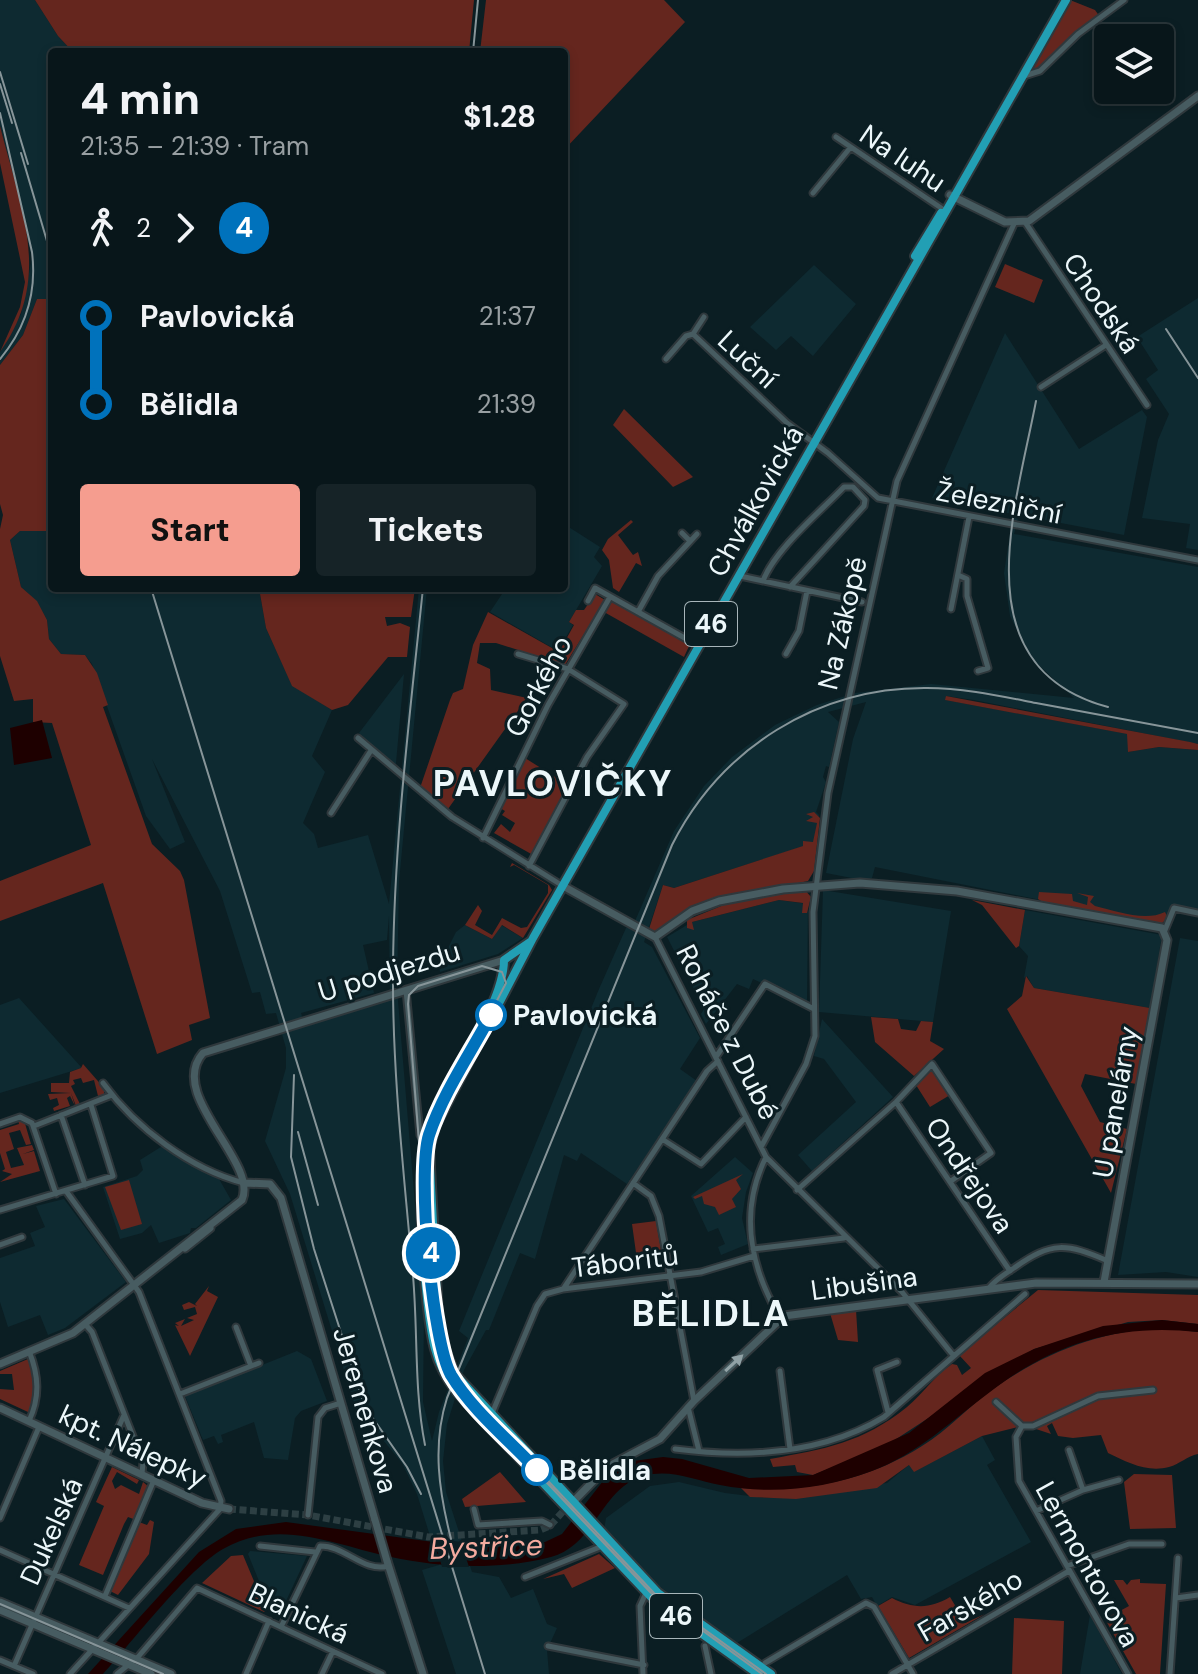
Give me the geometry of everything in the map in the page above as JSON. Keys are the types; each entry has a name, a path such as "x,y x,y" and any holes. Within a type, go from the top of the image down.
{"main road":[{"name":"Chválkovická","path":"563,886 1066,0"},
{"name":"46","path":"427,1143 504,992 563,886"},
{"name":"U podjezdu","path":"506,959 533,938"},
{"path":"504,992 514,971 506,959"},
{"name":"46","path":"504,992 489,1009 427,1143 421,1191 434,1345 451,1384 573,1507"},
{"path":"573,1507 648,1589 771,1674"},
{"name":"46","path":"648,1589 758,1674"}],"street":[{"path":"1023,76 1040,71 1078,34 1124,0"},
{"path":"954,194 991,215 1014,224 1025,222 1198,96"},
{"name":"Na luhu","path":"836,137 945,210"},
{"path":"813,193 850,148"},
{"name":"Chodská","path":"1025,222 1147,405"},
{"name":"Na Zákopě","path":"761,1147 807,1060 815,1036 812,942 828,793 900,472 1014,224"},
{"path":"666,359 686,336 693,334 704,317"},
{"name":"Luční","path":"693,334 813,443"},
{"path":"1041,387 1106,345"},
{"name":"Železniční","path":"813,443 871,494 892,502 1198,560"},
{"path":"763,581 771,566 844,487 853,487 865,500 864,506 790,587"},
{"path":"951,609 969,517"},
{"path":"682,533 690,541"},
{"path":"638,612 658,576 697,534"},
{"path":"739,575 862,602"},
{"path":"958,575 967,579 967,596 988,668 978,671"},
{"path":"588,601 595,588 699,646"},
{"path":"786,654 799,631 807,591"},
{"name":"Gorkého","path":"483,838 567,670 610,597"},
{"path":"518,654 567,670 624,704 599,737 564,796 529,866"},
{"path":"358,738 370,752 483,838 563,886"},
{"path":"331,813 370,752"},
{"path":"655,937 705,906 764,891 860,883 932,887 1165,930 1174,908 1198,913"},
{"name":"Roháče z Dubé","path":"563,886 655,937 766,1157 907,1299 953,1355"},
{"name":"U panelárny","path":"1104,1282 1167,940 1165,930"},
{"name":"U podjezdu","path":"245,1183 207,1113 195,1068 199,1057 208,1050 252,1035 506,959"},
{"path":"563,1289 765,984 815,1009"},
{"path":"405,989 420,1135 427,1143"},
{"path":"797,1190 896,1102 932,1064 991,1153 951,1181"},
{"path":"1,1362 70,1335 242,1200 245,1183 184,1155 134,1118 103,1083"},
{"path":"34,1126 112,1095"},
{"name":"Ondřejova","path":"896,1102 1010,1271"},
{"path":"0,1210 113,1176 91,1105"},
{"path":"61,1115 85,1185"},
{"path":"0,1124 23,1117 34,1126 56,1194"},
{"path":"662,1139 698,1164 703,1164 746,1117"},
{"path":"766,1157 750,1204 753,1252 780,1318"},
{"name":"Jeremenkova","path":"245,1183 270,1184 281,1198 415,1658 423,1674"},
{"path":"633,1183 649,1194 656,1206 699,1451"},
{"path":"66,1191 134,1286 220,1496 220,1509 92,1646 70,1674"},
{"path":"0,1245 22,1237"},
{"name":"Táboritů","path":"487,1418 539,1302 547,1293 701,1272 753,1252 844,1238"},
{"path":"989,1289 1029,1257 1059,1246 1076,1248 1108,1261"},
{"name":"Libušina","path":"573,1507 607,1467 653,1444 780,1318 1036,1283 1198,1284"},
{"path":"675,1449 750,1454 790,1449 851,1433 888,1412 1025,1294"},
{"path":"85,1324 92,1332 143,1462 142,1474"},
{"path":"236,1327 251,1366"},
{"path":"29,1351 36,1372 38,1396 29,1421"},
{"path":"888,1412 877,1370 897,1362"},
{"path":"180,1394 259,1363"},
{"path":"780,1371 790,1449"},
{"path":"996,1402 1022,1426 1033,1426 1098,1396 1153,1390"},
{"path":"308,1515 318,1417 325,1408 341,1403"},
{"name":"kpt. Nálepky","path":"0,1408 220,1509"},
{"name":"Dukelská","path":"14,1666 124,1415"},
{"name":"Lermontovova","path":"1022,1426 1016,1437 1016,1473 1128,1674"},
{"path":"0,1518 39,1427"},
{"path":"1069,1450 1083,1490"},
{"path":"105,1596 154,1480"},
{"path":"1036,1511 1083,1490 1119,1480"},
{"path":"220,1509 229,1509"},
{"path":"474,1509 478,1525 544,1521 550,1525"},
{"path":"525,1577 606,1544"},
{"name":"Farského","path":"892,1674 1068,1569 1129,1544 1162,1544"},
{"path":"260,1546 331,1547 376,1568 388,1563"},
{"path":"281,1627 317,1549"},
{"path":"0,1550 129,1608"},
{"name":"Lermontovova","path":"1170,1674 1178,1558"},
{"name":"Blanická","path":"131,1659 197,1588 382,1674"},
{"path":"643,1674 640,1606 648,1589"},
{"path":"1176,1598 1198,1595"},
{"path":"0,1602 92,1646 171,1674"},
{"path":"765,1663 864,1604 874,1607 913,1674"},
{"path":"0,1610 34,1620 92,1646"},
{"path":"246,1674 269,1621"},
{"path":"548,1646 644,1665"},
{"path":"705,1646 711,1674"},
{"path":"322,1674 333,1651"},
{"path":"415,1658 417,1674"},
{"path":"117,1674 131,1659"},
{"path":"131,1659 151,1674"},
{"path":"0,1660 33,1674"}],"shaded area":[{"path":"0,0 35,0 69,48 48,48 48,305 47,299 37,299 23,335 0,365 0,352 21,314 32,258 0,126"},
{"path":"35,0 474,0 469,48 69,48"},
{"path":"486,0 664,0 685,22 568,146 568,48 480,48"},
{"path":"1070,0 1095,10 1100,17 1077,32 1036,72 1030,72"},
{"path":"0,126 23,213 29,269 26,296 16,324 0,352 20,307 25,282 0,163"},
{"path":"1005,264 1043,280 1034,303 995,287"},
{"path":"814,265 856,304 813,356 791,336 776,350 750,327"},
{"path":"1198,298 1198,550 1186,548 1190,524 1142,518 1158,440 1169,414 1146,379 1158,370 1137,337"},
{"path":"37,299 47,299 48,531 20,531 10,540 21,587 37,601 47,620 49,639 61,654 85,655 97,673 108,705 103,707 152,844 180,871 184,880 210,1018 189,1025 192,1040 157,1054 103,883 0,921 0,881 91,845 52,723 33,722 33,699 14,701 0,656 0,529 3,515 0,504 0,365 23,335"},
{"path":"1005,333 1079,449 1142,410 1147,417 1124,535 1019,515 1014,534 1198,567 1198,744 974,700 946,696 946,700 1128,734 1128,752 1159,747 1198,750 1198,911 1172,905 1161,924 875,867 872,878 862,880 826,873 853,739 866,702 828,712 839,722 829,767 826,766 823,777 826,782 816,812 819,815 814,843 674,888 663,885 644,942 652,947 700,1038 680,1069 697,1081 627,1184 581,1153 577,1161 564,1155 535,1259 520,1253 489,1330 486,1330 464,1370 447,1424 443,1461 446,1492 472,1572 499,1577 511,1598 533,1589 547,1624 557,1628 547,1650 549,1674 456,1674 422,1570 439,1565 417,1494 402,1463 355,1406 290,1194 265,1141 286,1068 286,1048 276,1013 266,1014 260,992 252,993 220,891 152,759 185,842 170,849 146,816 92,664 85,655 61,654 49,639 47,620 37,602 21,587 10,540 20,531 48,531 48,592 260,592 266,628 292,685 332,710 312,756 325,772 303,823 314,834 318,848 368,835 389,904 419,592 427,592 399,882 397,989 424,1312 423,1402 432,1441 439,1412 468,1338 459,1331 599,989 626,928 632,928 674,831 704,786 732,757 775,725 817,705 855,693 931,684 1074,698 1031,658 1010,616 1004,573 1013,514 932,498","holes":["389,916 390,996 305,1027 301,1013 374,993 363,945 387,940"]},
{"path":"624,409 693,477 673,487 613,425"},
{"path":"631,520 633,522 618,535 633,555 638,552 642,566 636,563 619,592 613,588 609,560 602,550 608,539"},
{"path":"568,527 600,547 594,557 602,566 569,622 573,625 558,651 490,612 503,592 568,592"},
{"path":"260,592 414,592 411,617 385,617 387,626 400,623 410,627 407,657 388,657 348,705 332,710 292,686 266,628"},
{"path":"595,594 605,600 565,665 496,643 480,643 477,663 490,669 491,690 527,698 448,809 420,788 453,693 463,689 473,645 488,612 559,652 574,625 569,622 576,610 584,610"},
{"path":"609,603 690,644 684,657 604,612"},
{"path":"404,674 396,763 395,767 359,733"},
{"path":"946,696 1190,742 1198,744 1198,750 1159,747 1128,752 1127,734 945,700"},
{"path":"525,758 568,785 533,855 494,833 501,824 510,832 515,823 502,815 505,811 500,808"},
{"path":"814,812 820,818 814,871 808,881 703,903 655,933 646,930 649,929 663,885 674,888 803,846 803,841 813,842 817,823 806,821 813,817 806,814"},
{"path":"512,863 549,885 552,890 523,938 502,925 492,939 465,925 478,905 482,911 475,925 492,935 502,918 521,928 527,927 548,893 548,885 514,865 510,867"},
{"path":"805,890 811,897 807,913 802,913 803,903 779,900 692,922 694,930 687,928 687,920 726,904"},
{"path":"823,890 951,911 933,1022 819,1012"},
{"path":"1039,892 1072,894 1073,901 1087,905 1088,897 1077,893 1094,896 1090,902 1095,906 1140,916 1165,912 1168,918 1161,924 1044,903 1038,899"},
{"path":"779,900 808,904 807,1003 753,979 749,989 737,984 706,1024 701,1014 717,988 698,997 667,937 692,922"},
{"path":"972,900 1025,910 1019,946 1016,948 982,905"},
{"path":"1025,910 1162,935 1150,1008 1034,988 1027,976 1024,978 1028,956 1019,946"},
{"path":"465,925 492,939 501,925 523,938 498,954 440,972 439,966 456,932"},
{"path":"1180,938 1198,941 1198,1277 1166,1272 1118,1275"},
{"path":"1026,976 1034,988 1150,1008 1136,1084 1085,1074 1081,1086 1100,1122 1127,1129 1111,1193 1007,1009 1022,996"},
{"path":"19,998 82,1068 0,1093 0,1005"},
{"path":"871,1017 898,1019 901,1029 916,1031 921,1021 933,1022 930,1041 944,1049 914,1076 875,1042"},
{"path":"822,1019 893,1097 812,1171 798,1155 856,1102 824,1059 814,1056"},
{"path":"83,1064 104,1088 104,1095 98,1096 94,1080 83,1083 81,1078 73,1080 75,1084 71,1086 80,1104 76,1106 71,1093 51,1092 51,1083 69,1083 70,1072"},
{"path":"933,1069 950,1095 930,1107 916,1085"},
{"path":"71,1093 75,1106 70,1096 67,1098 70,1106 54,1111 53,1108 59,1105 57,1098 50,1100 48,1094"},
{"path":"18,1120 24,1120 31,1144 26,1145 20,1130 9,1133 14,1149 6,1152 11,1168 24,1165 17,1148 32,1145 34,1150 23,1154 34,1151 40,1171 0,1182 12,1174 2,1171 5,1169 0,1153 0,1130 19,1124"},
{"path":"164,1145 189,1164 219,1179 231,1200 196,1228 191,1228 190,1233 159,1243 151,1225 142,1233 120,1239 103,1187 137,1176 143,1170 140,1160"},
{"path":"735,1157 753,1173 742,1218 748,1244 721,1255 718,1247 725,1244 718,1228 708,1232 691,1196"},
{"path":"743,1174 736,1180 741,1189 732,1199 736,1207 719,1215 715,1207 704,1204 702,1196 693,1197"},
{"path":"129,1180 142,1224 121,1230 105,1187"},
{"path":"64,1199 126,1282 65,1328 48,1335 40,1315 8,1327 0,1302 0,1258 35,1246 30,1233 45,1227 36,1206"},
{"path":"656,1221 662,1256 637,1260 632,1224"},
{"path":"209,1286 207,1291 218,1297 190,1356 175,1325 179,1326 175,1323 185,1319 181,1326 194,1320 187,1318 197,1314 195,1307 184,1310 182,1305 189,1302 197,1306 195,1304"},
{"path":"1038,1290 1198,1295 1198,1324 1162,1320 1128,1322 1034,1349 884,1447 813,1475 797,1472 795,1465 773,1467 770,1459 826,1448 874,1429 907,1407 952,1364 957,1365 962,1375 971,1368 959,1355"},
{"path":"856,1310 858,1342 838,1340 830,1313"},
{"path":"1162,1328 1198,1332 1198,1454 1173,1466 1153,1469 1122,1460 1108,1453 1101,1435 1058,1436 1052,1423 1047,1426 1051,1434 1033,1428 1100,1398 1148,1392 1148,1388 1098,1393 1026,1425 982,1436 914,1472 909,1465 877,1488 796,1499 750,1497 741,1488 811,1486 879,1468 922,1446 993,1389 1052,1355 1094,1339"},
{"path":"297,1351 311,1359 327,1401 301,1411 295,1418 288,1460 264,1458 254,1422 221,1435 223,1442 218,1444 214,1436 203,1440 185,1396"},
{"path":"28,1359 34,1386 31,1412 0,1399 0,1389 14,1390 12,1374 0,1374 0,1371"},
{"path":"982,1436 995,1460 987,1465 1031,1542 915,1605 892,1597 877,1606 872,1597 861,1599 847,1575 737,1643 660,1587 604,1530 606,1518 650,1486 679,1482 725,1493 767,1498 887,1483 910,1464 915,1471"},
{"path":"112,1467 139,1480 137,1484 117,1472 112,1481 115,1489 121,1485 139,1494 143,1482 149,1487 136,1520 128,1517 124,1524 103,1575 79,1565 104,1506 96,1502"},
{"path":"500,1472 526,1502 465,1507 462,1499"},
{"path":"1134,1474 1172,1475 1176,1528 1130,1529 1124,1482"},
{"path":"150,1520 154,1522 149,1554 118,1595 110,1591 139,1522 147,1525"},
{"path":"250,1551 307,1556 279,1616 272,1613 248,1554"},
{"path":"599,1554 615,1568 572,1588 564,1574 543,1579"},
{"path":"243,1555 266,1610 264,1612 202,1583 231,1556"},
{"path":"1140,1579 1140,1583 1166,1584 1160,1674 1136,1674 1105,1619 1129,1606 1114,1580 1123,1580 1127,1585 1131,1580"},
{"path":"950,1597 956,1607 953,1609 965,1623 985,1614 909,1658 878,1606 892,1598 921,1606"},
{"path":"1090,1615 1103,1639 1122,1674 1080,1674"},
{"path":"1014,1618 1064,1621 1062,1674 1012,1674"}],"water":[{"path":"42,720 52,758 14,765 10,728"},
{"name":"Bystřice","path":"1162,1320 1198,1324 1198,1332 1169,1330 1114,1334 1063,1349 1014,1375 905,1455 854,1477 817,1486 778,1490 739,1488 670,1474 653,1474 636,1479 611,1499 580,1539 567,1550 551,1557 492,1566 451,1565 391,1557 307,1536 265,1535 244,1540 223,1549 194,1572 103,1674 88,1674 199,1552 236,1529 286,1522 470,1547 545,1542 562,1534 603,1481 633,1461 663,1457 682,1459 749,1478 813,1475 909,1433 985,1373 1034,1349 1103,1326"}],"pier":[{"path":"434,1538 461,1542 469,1567 442,1567"}],"tunnel":[{"path":"229,1509 308,1515 428,1537 540,1530 550,1526 566,1508"}],"tram line":[{"path":"762,1674 651,1593 466,1397 444,1366 434,1330 408,1004 409,995 418,986 482,966 502,972 506,983 437,1117 426,1150 437,1334 446,1365 464,1392 654,1593 766,1674"},
{"name":"4","path":"491,1015 437,1117 426,1150 435,1321 442,1355 456,1382 537,1470"},
{"path":"0,1604 163,1674"}],"railway":[{"path":"473,48 478,0"},
{"path":"0,72 28,164"},
{"path":"0,84 12,123"},
{"path":"0,113 33,267 28,309 17,335 0,359"},
{"path":"21,153 48,244"},
{"path":"1166,329 1198,378"},
{"path":"1036,401 1011,534 1009,579 1015,621 1032,657 1062,687 1108,707"},
{"path":"152,592 485,1674"},
{"path":"423,592 400,825 393,1007 419,1403 425,1445"},
{"path":"451,1539 439,1468 440,1433 447,1398 672,845 717,779 745,752 811,712 848,698 887,690 941,688 968,691 1198,733"},
{"path":"349,986 351,981"},
{"path":"294,1075 291,1157 314,1249 365,1407 407,1467 421,1494"},
{"path":"298,1132 318,1205"}],"place":[{"name":"Pavlovická","path":"491,1015"},
{"name":"Bělidla","path":"537,1470"}],"district":[{"name":"PAVLOVIČKY","path":"553,783"},
{"name":"BĚLIDLA","path":"711,1313"}]}
